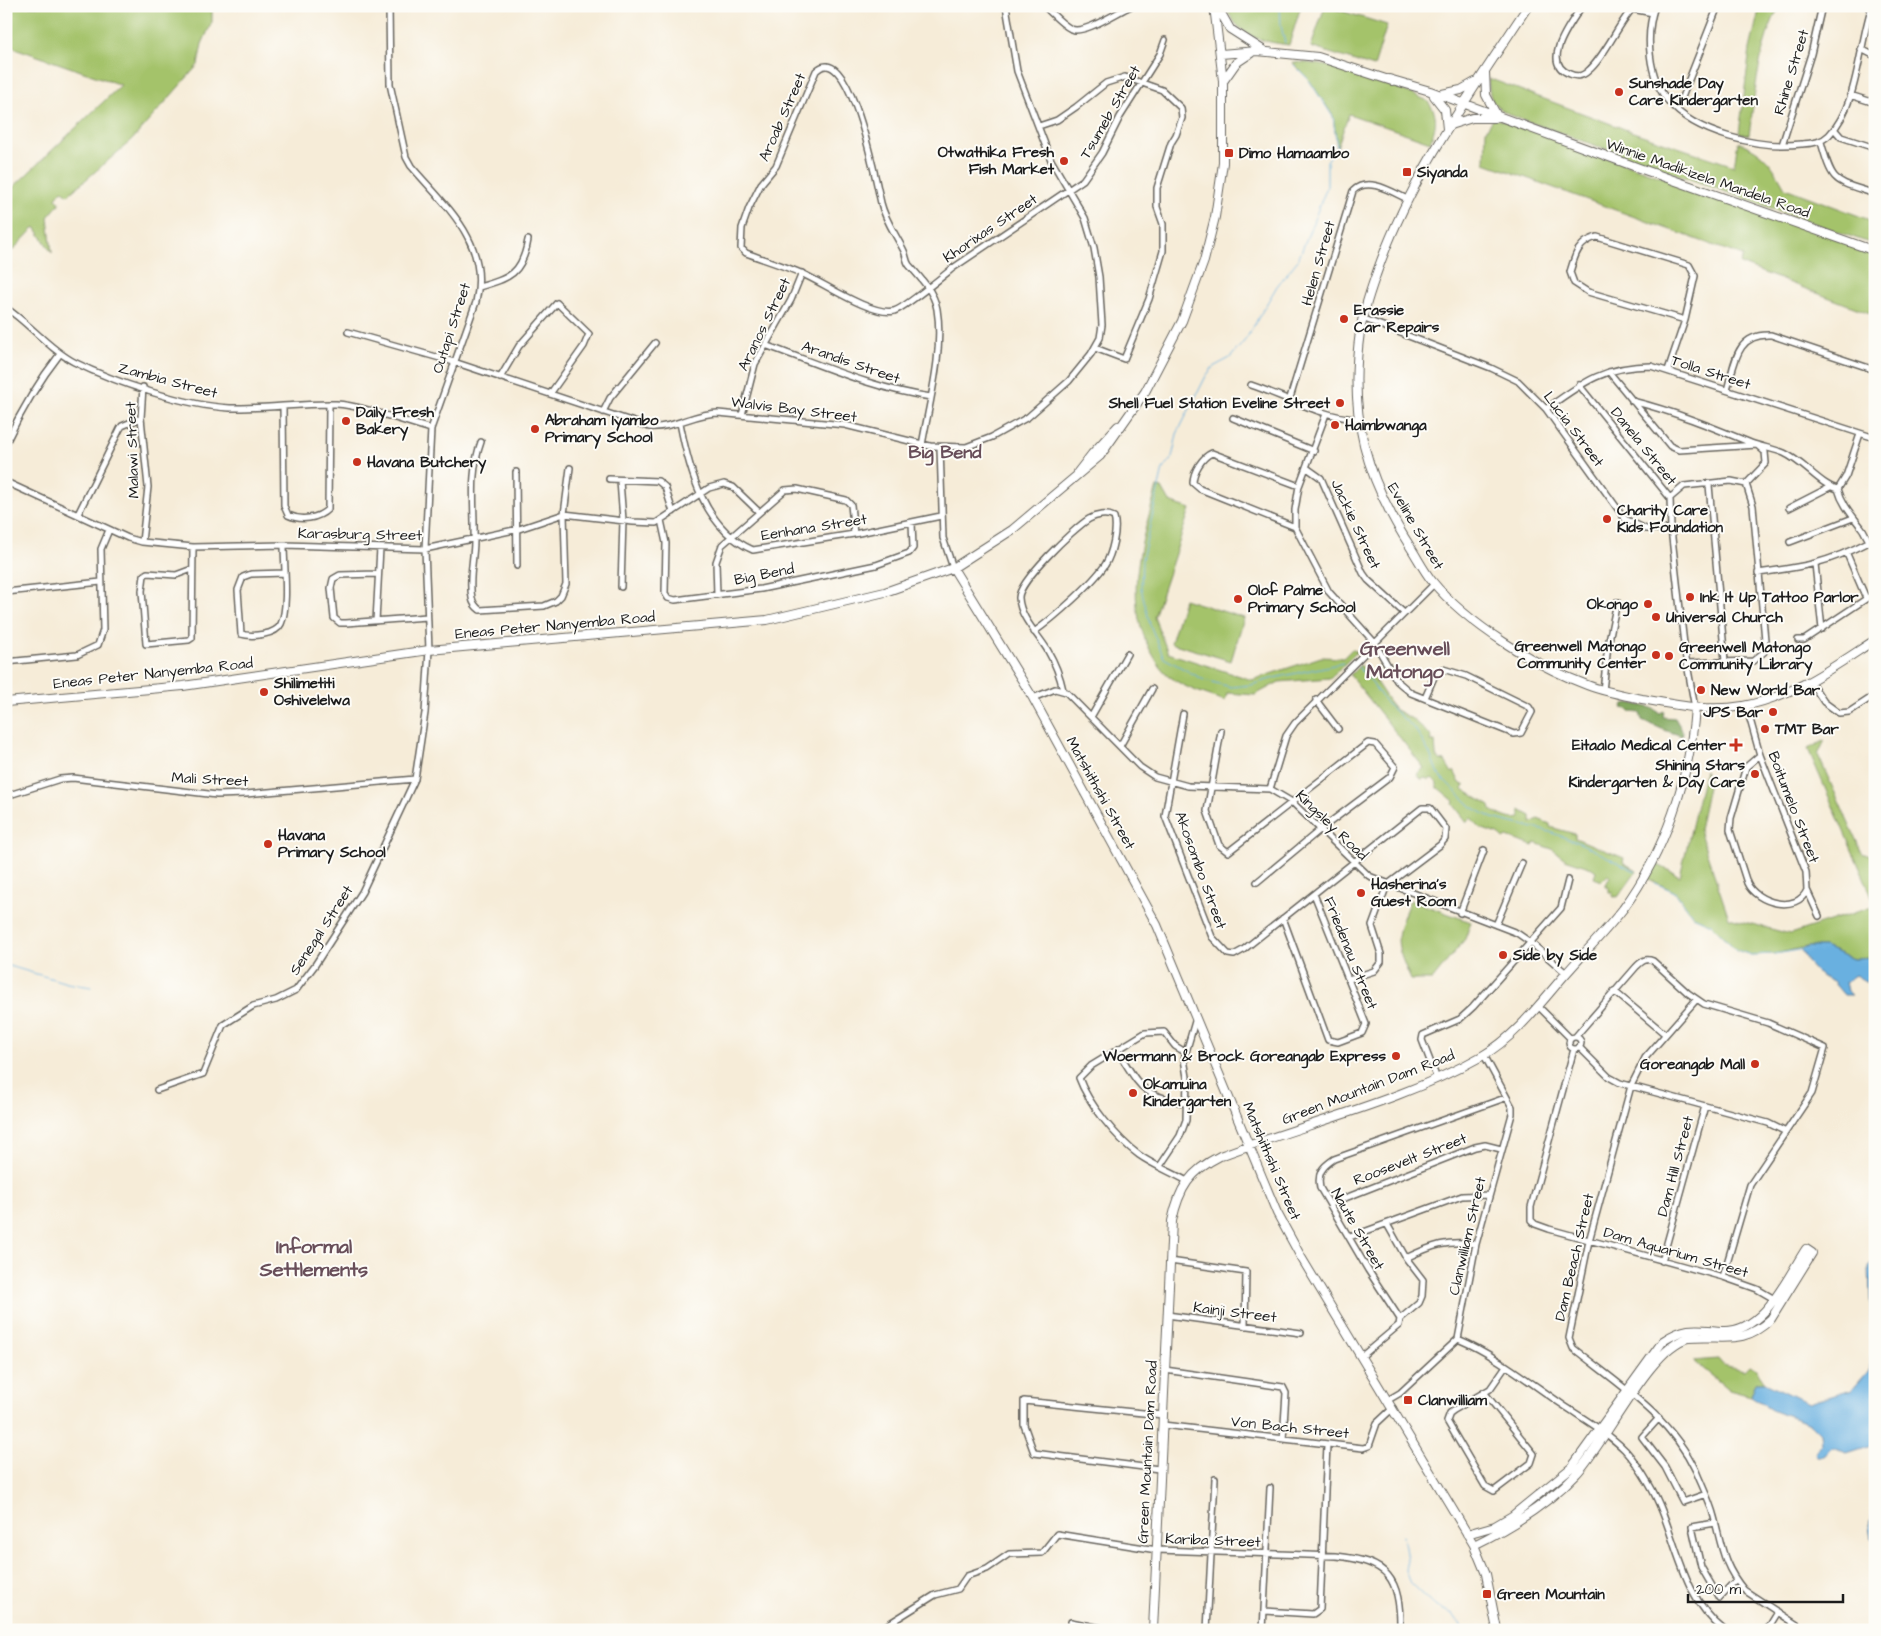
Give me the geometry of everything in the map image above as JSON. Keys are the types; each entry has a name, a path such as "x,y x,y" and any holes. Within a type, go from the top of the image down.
{"main road":[{"path":"1215,6 1230,29 1244,40 1266,51"},
{"path":"1215,6 1220,54"},
{"name":"Eveline Street","path":"1528,6 1449,127 1407,199 1387,243 1362,318 1357,381 1358,418 1370,468 1384,504 1434,584 1469,616 1497,637 1560,673 1603,691 1695,708 1746,705 1784,694 1810,681 1875,640"},
{"path":"1223,80 1236,63 1257,51"},
{"name":"Winnie Madikizela Mandela Road","path":"1220,54 1266,51 1318,57 1437,95 1495,116 1524,129 1533,130 1875,251"},
{"name":"Eneas Peter Nanyemba Road","path":"6,702 183,686 429,650 767,620 885,592 953,568 1012,530 1100,456 1156,372 1182,321 1204,261 1216,208 1223,163 1223,80 1220,54"},
{"path":"1483,75 1486,95 1495,116 1472,118 1449,127 1445,110 1437,95 1461,90 1483,75"},
{"name":"Matshithshi Street","path":"953,568 1033,698 1157,925 1277,1213 1474,1545 1486,1574 1497,1630"},
{"name":"Green Mountain Dam Road","path":"1153,1630 1170,1261 1175,1205 1187,1180 1208,1162 1250,1145 1322,1122 1437,1079 1484,1055 1516,1028 1603,934 1624,907 1652,862 1683,784 1693,741 1695,708"},
{"path":"1474,1545 1506,1530 1566,1485 1578,1472 1602,1431 1663,1341 1673,1335 1693,1328 1722,1331 1740,1329 1758,1320 1806,1249 1812,1253 1763,1326 1740,1338 1703,1337 1680,1340 1664,1352 1629,1392"},
{"path":"1467,1534 1495,1526 1512,1516 1559,1480 1602,1431"}],"street":[{"name":"Outapi Street","path":"389,6 390,84 406,157 411,166 463,225 475,251 480,272 479,287 431,429 425,549 429,650"},
{"name":"Walvis Bay Street","path":"348,332 454,362 649,427 680,423 709,413 845,425 922,445 940,447 966,447 980,443 1028,417 1069,381 1095,348 1102,325 1099,277 1085,218 1068,192 1051,160 1017,71 1006,6"},
{"path":"1044,6 1069,28 1076,31 1085,30 1131,6"},
{"path":"1582,6 1560,40 1557,54 1559,65 1569,74 1578,76 1588,72 1595,64 1632,9 1653,13"},
{"path":"1656,6 1653,13 1651,46 1654,74 1667,100 1677,110 1695,122 1733,137 1760,144 1782,145 1820,142 1834,129 1850,95 1872,6"},
{"path":"1677,110 1718,6"},
{"name":"Rhine Street","path":"1782,145 1810,54 1822,6"},
{"name":"Tsumeb Street","path":"1068,192 1083,180 1094,165 1141,81 1160,54 1166,40"},
{"path":"1861,49 1875,56"},
{"name":"Aroab Street","path":"826,66 838,72 845,83 867,136 881,205 905,252 908,264 916,270 927,287 897,310 881,311 863,305 802,274 746,253 741,248 742,228 761,184 776,166 816,71 826,66"},
{"path":"1039,126 1056,120 1106,84 1125,77 1141,81 1162,90 1181,108 1182,114 1157,188 1157,207 1163,224 1163,251 1149,299 1127,356 1124,359 1095,348"},
{"path":"1850,95 1875,103"},
{"path":"1834,129 1841,137 1875,148"},
{"path":"1820,142 1828,168 1837,181 1875,194"},
{"name":"Helen Street","path":"1290,398 1353,191 1362,185 1372,185 1407,199"},
{"name":"Khorixas Street","path":"927,287 1032,212 1068,192"},
{"path":"1668,370 1685,320 1695,276 1689,265 1603,237 1583,242 1577,250 1570,278 1581,288 1685,320"},
{"path":"479,287 505,279 517,270 523,261 528,240"},
{"name":"Aranos Street","path":"742,415 755,364 791,300 802,274"},
{"path":"922,445 931,397 938,320 935,302 927,287"},
{"path":"500,378 518,346 557,303 589,334 584,346 550,394"},
{"name":"Zambia Street","path":"6,308 27,323 60,354 92,370 143,388 213,406 329,404 354,407 431,429"},
{"name":"Lucia Street","path":"1362,318 1518,381 1546,409 1626,519 1646,529 1671,529"},
{"path":"1727,390 1742,344 1748,338 1756,335 1771,335 1875,370"},
{"path":"603,412 610,398 655,343"},
{"name":"Arandis Street","path":"765,345 849,376 906,393 931,397"},
{"path":"6,443 21,411 41,377 60,354"},
{"name":"Tolla Street","path":"1546,409 1579,385 1609,372 1639,366 1668,370 1875,438"},
{"path":"1609,372 1670,446 1679,450 1757,445 1764,452 1766,462 1746,484"},
{"path":"1251,385 1290,398 1326,414 1343,418 1358,418"},
{"name":"Danela Street","path":"1579,385 1670,498 1671,529 1686,663 1695,708"},
{"name":"Malawi Street","path":"142,542 148,487 141,418 143,388"},
{"path":"1632,400 1677,413 1757,445 1783,453 1799,461 1830,487 1838,489 1853,518 1863,529 1868,542 1875,546"},
{"path":"283,406 284,506 288,515 304,518 322,515 328,509 329,404"},
{"path":"1326,414 1299,486 1295,510 1295,526 1329,592 1374,642 1401,686 1425,698 1518,735 1521,733 1532,712 1529,707 1493,689 1466,676 1443,669 1436,675 1425,698"},
{"path":"78,514 120,429 141,418"},
{"path":"1233,418 1314,450"},
{"name":"Eenhana Street","path":"680,423 688,461 700,494 715,517 731,536 753,550 854,534 941,516"},
{"path":"1838,489 1846,476 1860,434"},
{"path":"482,442 477,454 472,482 474,539 471,593 474,606 480,610 489,612 552,604 561,596 566,584 564,514 570,468"},
{"path":"940,447 941,516 946,551 953,568"},
{"path":"1295,526 1200,490 1193,483 1193,477 1202,460 1212,453 1299,486"},
{"name":"Jackie Street","path":"1307,468 1322,478 1368,580 1404,613"},
{"path":"516,472 517,566"},
{"path":"609,479 620,481 658,481 665,488 673,512"},
{"path":"620,481 623,520 621,588"},
{"name":"Karasburg Street","path":"6,482 110,530 142,542 193,547 284,545 425,549 518,529 564,514 645,523 661,520 700,494 718,485 728,485 759,512"},
{"path":"1670,498 1684,486 1732,482 1746,484"},
{"path":"1686,663 1753,661 1764,652 1753,506 1746,484"},
{"path":"1709,485 1725,661"},
{"path":"1789,508 1830,487"},
{"path":"717,595 716,562 718,553 731,536 789,489 839,497 851,505 854,534"},
{"name":"Kingsley Road","path":"1034,632 1049,621 1106,564 1113,539 1114,517 1100,515 1084,523 1022,584 1019,591 1019,602 1026,621 1053,660 1063,690 1148,773 1170,782 1210,788 1270,789 1292,802 1353,863 1369,876 1387,885 1517,934 1530,942 1566,973"},
{"path":"1790,542 1853,518"},
{"name":"Big Bend","path":"661,520 666,543 666,596 675,600 761,589 876,564 909,553 913,548 912,522"},
{"path":"6,662 76,655 92,650 98,645 103,630 101,549 110,530"},
{"path":"1758,573 1815,564 1846,554 1868,542"},
{"path":"284,545 285,573 282,623 277,629 270,632 242,634 238,590 242,580 251,574 285,573"},
{"path":"192,569 176,575 144,575 142,591 146,644 189,640 192,638 193,547"},
{"path":"376,621 377,574 380,548"},
{"path":"1846,554 1866,598"},
{"path":"1815,564 1822,628"},
{"path":"377,574 336,577 331,588 334,618 336,621 346,623 427,617"},
{"path":"6,592 101,582"},
{"path":"1270,789 1286,736 1295,723 1434,584"},
{"path":"1798,640 1804,640 1875,593"},
{"path":"1603,691 1608,645 1617,602"},
{"name":"Senegal Street","path":"157,1090 203,1074 218,1032 223,1025 253,1006 276,1000 296,990 349,915 391,834 415,779 425,713 429,650"},
{"path":"1091,717 1127,654"},
{"path":"1810,681 1824,702 1840,713 1848,712 1875,696"},
{"path":"1033,698 1056,689 1063,690"},
{"path":"1120,746 1152,689"},
{"path":"1316,700 1338,729"},
{"name":"Boitumelo Street","path":"1746,705 1760,755 1806,872 1807,890 1819,916"},
{"path":"1170,782 1183,714"},
{"path":"1221,731 1207,811 1219,844 1228,852 1368,743 1374,744 1393,764 1393,774 1321,829 1257,882"},
{"path":"1760,755 1746,767 1731,818 1730,830 1747,883 1750,891 1758,897 1783,903 1794,904 1802,900 1807,890"},
{"name":"Mali Street","path":"6,796 46,782 73,778 217,794 246,794 415,779"},
{"name":"Akosombo Street","path":"1170,782 1166,806 1167,822 1209,930 1223,952 1232,955 1238,953 1422,808 1430,808 1446,829 1445,839 1433,851 1387,885"},
{"path":"1460,913 1484,850"},
{"path":"1496,925 1522,863"},
{"path":"1437,1079 1422,1040 1423,1035 1460,1018 1561,908 1568,880"},
{"path":"1350,979 1374,971 1381,962 1381,954 1372,926 1387,885"},
{"name":"Friedenau Street","path":"1282,918 1328,1040 1333,1042 1362,1033 1366,1028 1350,979 1314,894"},
{"path":"1722,1276 1750,1185 1786,1132 1812,1093 1825,1048 1768,1022 1717,1009 1696,1000 1661,967 1648,959 1640,962 1573,1037 1569,1046 1576,1048 1609,1076 1632,1086 1768,1123 1786,1132"},
{"path":"1614,991 1665,1034"},
{"name":"Dam Beach Street","path":"1696,1000 1645,1058 1632,1086 1589,1240 1569,1338 1573,1348 1659,1418 1682,1448 1706,1494 1726,1563 1744,1590 1805,1630"},
{"path":"1538,1006 1573,1037 1580,1040 1576,1048"},
{"path":"1160,1166 1180,1136 1186,1120 1188,1104 1185,1052 1196,1018"},
{"path":"1185,1052 1175,1046 1164,1032 1145,1033 1117,1050 1079,1078 1082,1086 1124,1142 1140,1156 1187,1180"},
{"name":"Dam Aquarium Street","path":"1576,1048 1530,1214 1531,1220 1535,1224 1589,1240 1722,1276 1758,1288 1780,1303"},
{"path":"1117,1050 1134,1078 1146,1092 1188,1104"},
{"name":"Clanwilliam Street","path":"1458,1339 1476,1244 1512,1114 1512,1107 1505,1098 1484,1055"},
{"name":"Naute Street","path":"1400,1319 1368,1270 1320,1188 1318,1179 1321,1169 1334,1159 1505,1098"},
{"name":"Dam Hill Street","path":"1662,1261 1705,1106"},
{"name":"Roosevelt Street","path":"1330,1204 1475,1147 1485,1145 1501,1149"},
{"path":"1350,1237 1462,1196 1489,1195"},
{"path":"1362,1356 1399,1325 1400,1319 1419,1303 1423,1288 1420,1275 1406,1258 1387,1224"},
{"path":"1406,1258 1440,1243 1476,1244"},
{"path":"1170,1261 1246,1272 1245,1326"},
{"name":"Kainji Street","path":"1167,1316 1301,1333"},
{"path":"1390,1404 1458,1339 1481,1349 1602,1431 1625,1450 1650,1484 1693,1592 1703,1610 1724,1630"},
{"path":"1484,1392 1534,1454 1531,1463 1494,1491 1485,1486 1447,1421 1450,1413 1484,1392 1494,1383 1506,1366"},
{"path":"1165,1370 1283,1387 1286,1394 1283,1440"},
{"path":"1160,1469 1034,1453 1024,1426 1023,1410 1024,1402 1163,1416"},
{"name":"Von Bach Street","path":"1163,1425 1363,1448 1368,1446 1377,1423 1390,1404"},
{"path":"1659,1418 1642,1437 1666,1467 1683,1502 1706,1494"},
{"path":"1264,1611 1317,1612 1320,1603 1323,1555 1327,1445"},
{"path":"1207,1630 1215,1479"},
{"path":"1263,1630 1270,1488"},
{"path":"1715,1523 1692,1527 1701,1567 1719,1598 1736,1580"},
{"name":"Kariba Street","path":"887,1625 935,1595 958,1589 967,1576 987,1569 1009,1554 1042,1552 1057,1534 1157,1550 1323,1555 1363,1559 1390,1578 1396,1586 1400,1597 1400,1630"},
{"path":"1767,1630 1778,1612"},
{"path":"1071,1622 1111,1630"}],"green space":[{"path":"6,6 212,6 212,22 202,44 198,65 132,140 68,195 62,190 56,198 60,203 48,217 52,253 35,227 6,257 6,227 10,223 6,194 121,85 6,45"},
{"path":"1225,6 1301,6 1289,45 1268,42 1251,36 1237,25"},
{"path":"1325,6 1387,25 1374,67 1311,47"},
{"path":"1760,6 1780,6 1767,35 1756,86 1749,135 1739,133 1750,49"},
{"path":"1292,62 1309,63 1344,70 1377,80 1426,100 1433,110 1436,120 1430,142 1349,114 1337,147 1333,116 1309,80"},
{"path":"1488,78 1630,131 1734,166 1738,142 1755,150 1767,160 1785,188 1875,222 1875,245 1513,116 1500,109 1493,102"},
{"path":"1494,118 1875,251 1875,315 1740,264 1743,256 1485,163 1486,130"},
{"path":"1157,487 1162,488 1170,502 1190,509 1154,617 1168,653 1252,680 1321,657 1343,658 1352,649 1357,652 1330,678 1279,682 1255,695 1227,693 1225,701 1175,681 1160,667 1149,648 1141,628 1137,608 1136,588 1141,547"},
{"path":"1184,599 1244,618 1231,661 1171,643"},
{"path":"1360,665 1370,673 1394,709 1412,719 1432,737 1431,741 1435,741 1436,755 1440,760 1445,761 1452,773 1454,771 1460,783 1465,786 1463,789 1490,806 1491,810 1505,817 1516,819 1520,818 1520,810 1531,816 1531,823 1538,819 1550,824 1550,827 1575,834 1575,838 1624,858 1623,862 1637,871 1618,897 1612,896 1613,892 1609,892 1609,888 1605,886 1610,877 1608,875 1602,881 1594,878 1596,871 1592,868 1565,859 1552,849 1535,843 1533,846 1507,837 1504,839 1500,835 1480,828 1471,818 1467,822 1453,804 1454,801 1437,787 1437,783 1432,778 1429,780 1421,779 1417,774 1424,768 1350,675"},
{"path":"1630,703 1652,708 1660,713 1664,711 1663,717 1675,718 1683,732 1682,736 1642,720 1640,713 1630,712 1622,708 1624,704"},
{"path":"1825,740 1818,755 1862,853 1875,858 1875,903 1808,749"},
{"path":"1705,770 1709,782 1699,830 1729,918 1790,934 1875,906 1875,958 1853,959 1824,947 1807,947 1775,954 1751,955 1736,950 1711,924 1693,916 1675,892 1643,876 1652,862 1680,876"},
{"path":"1410,900 1471,922 1465,939 1432,980 1411,980 1401,957 1398,940 1399,932"},
{"path":"1718,1359 1723,1365 1744,1370 1749,1365 1755,1368 1765,1382 1756,1382 1751,1396 1729,1390 1694,1361"}],"water":[{"path":"1807,947 1824,947 1853,959 1875,958 1875,981 1865,981 1855,975 1845,982 1847,991 1851,995 1844,995 1833,982 1820,976 1808,963 1801,950"},
{"path":"1872,1262 1875,1268 1875,1444 1847,1453 1833,1448 1824,1456 1817,1456 1815,1454 1821,1444 1820,1433 1811,1424 1776,1412 1751,1396 1756,1382 1765,1382 1808,1403 1852,1390 1870,1369 1872,1348 1869,1266"},
{"path":"1875,1479 1874,1541 1871,1539 1869,1525 1874,1504"}],"waterway":[{"path":"1280,6 1281,26 1285,43"},
{"path":"1294,65 1309,80 1333,117 1337,147 1327,161 1327,187 1298,260 1277,286 1246,339 1230,358 1213,367 1206,376 1177,434 1172,458 1163,469 1142,560 1141,588 1150,625 1164,658 1204,680 1231,687 1251,685 1343,663"},
{"path":"1358,667 1387,704 1415,729 1430,754 1438,774 1472,807 1492,818 1550,832 1582,844 1635,871"},
{"path":"1655,883 1675,892 1693,916 1711,924 1736,950 1751,955 1775,954 1806,949"},
{"path":"6,965 67,983 91,987"},
{"path":"1403,1536 1407,1559 1405,1570 1409,1581 1435,1606 1453,1614 1464,1630"}],"place":[{"name":"Sunshade Day Care Kindergarten","path":"1619,92"},
{"name":"Dimo Hamaambo","path":"1229,153"},
{"name":"Otwathika Fresh Fish Market","path":"1064,161"},
{"name":"Siyanda","path":"1407,172"},
{"name":"Erassie Car Repairs","path":"1344,319"},
{"name":"Shell Fuel Station Eveline Street","path":"1340,403"},
{"name":"Daily Fresh Bakery","path":"346,421"},
{"name":"Haimbwanga","path":"1335,425"},
{"name":"Abraham Iyambo Primary School","path":"535,429"},
{"name":"Havana Butchery","path":"357,462"},
{"name":"Charity Care Kids Foundation","path":"1607,519"},
{"name":"Ink It Up Tattoo Parlor","path":"1690,597"},
{"name":"Olof Palme Primary School","path":"1238,599"},
{"name":"Okongo","path":"1648,604"},
{"name":"Universal Church","path":"1656,617"},
{"name":"Greenwell Matongo Community Center","path":"1656,655"},
{"name":"Greenwell Matongo Community Library","path":"1669,656"},
{"name":"New World Bar","path":"1701,690"},
{"name":"Shilimetiti Oshivelelwa","path":"264,692"},
{"name":"JPS Bar","path":"1773,712"},
{"name":"TMT Bar","path":"1765,729"},
{"name":"Eitaalo Medical Center","path":"1736,745"},
{"name":"Shining Stars Kindergarten & Day Care","path":"1755,774"},
{"name":"Havana Primary School","path":"268,844"},
{"name":"Hasherina's Guest Room","path":"1361,893"},
{"name":"Side by Side","path":"1503,955"},
{"name":"Woermann & Brock Goreangab Express","path":"1396,1056"},
{"name":"Goreangab Mall","path":"1755,1064"},
{"name":"Okamuina Kindergarten","path":"1133,1093"},
{"name":"Clanwilliam","path":"1408,1400"},
{"name":"Green Mountain","path":"1487,1594"}],"district":[{"name":"Big Bend","path":"945,452"},
{"name":"Greenwell Matongo","path":"1405,660"},
{"name":"Informal Settlements","path":"314,1258"}]}
